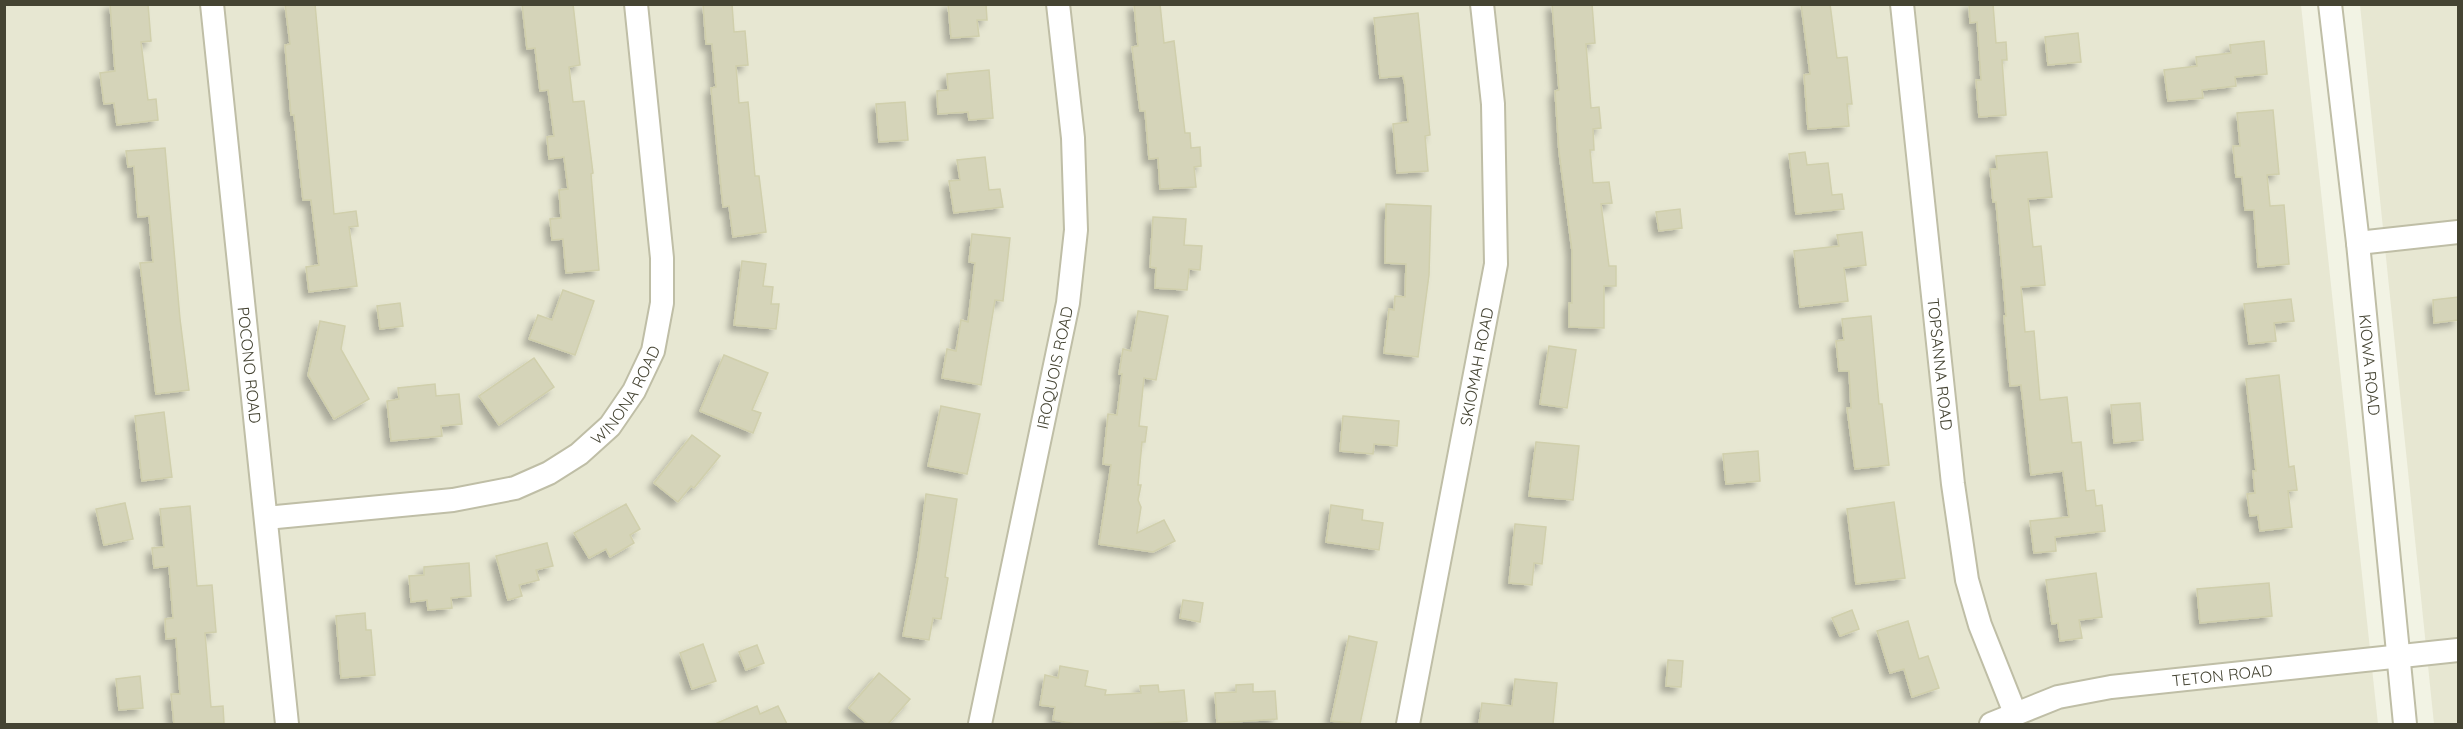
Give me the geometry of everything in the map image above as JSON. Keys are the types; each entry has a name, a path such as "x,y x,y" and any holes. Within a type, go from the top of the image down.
{"street":[{"name":"POCONO ROAD","path":"212,4 287,724"},
{"name":"WINONA ROAD","path":"266,518 453,500 515,488 549,473 571,459 610,426 634,391 653,351 662,303 663,258 636,4"},
{"name":"IROQUOIS ROAD","path":"980,724 1068,303 1076,230 1073,138 1058,4"},
{"name":"SKIOMAH ROAD","path":"1408,724 1496,264 1493,104 1482,4"},
{"name":"TOPSANNA ROAD","path":"1902,4 1953,484 1967,579 1980,626 2015,713"},
{"name":"KIOWA ROAD","path":"2330,4 2358,243 2404,724"},
{"path":"2358,243 2458,232"},
{"name":"TETON ROAD","path":"1991,724 2058,697 2111,687 2458,650"}],"shaded area":[{"path":"4,5 2301,5 2378,724 5,724"},
{"path":"2360,5 2458,5 2458,724 2434,724"}],"building":[{"path":"110,4 148,4 151,41 141,42 148,100 156,99 158,120 117,125 114,103 104,104 100,73 115,71"},
{"path":"285,4 315,4 334,214 356,211 358,226 349,227 357,286 309,292 306,267 319,265 311,200 303,200 294,115 291,115 285,45 290,44"},
{"path":"522,4 573,4 580,65 569,67 573,102 584,101 593,173 591,174 599,270 566,273 563,239 552,240 550,219 561,218 559,190 568,189 564,157 549,159 547,137 554,136 548,90 540,91 535,48 527,49"},
{"path":"703,4 732,4 734,32 745,31 748,65 736,66 739,103 748,102 755,176 759,176 766,232 733,237 729,206 723,207 711,88 716,87 712,44 706,44"},
{"path":"948,4 986,4 987,20 977,20 979,36 951,38"},
{"path":"1134,4 1160,4 1164,43 1174,41 1185,133 1190,133 1191,148 1200,147 1201,166 1194,167 1196,187 1160,189 1158,158 1149,159 1145,111 1140,111 1132,47 1138,46"},
{"path":"1552,4 1592,4 1595,43 1586,44 1591,108 1599,107 1601,128 1593,129 1594,150 1590,150 1593,183 1609,182 1612,203 1601,204 1609,266 1616,266 1616,286 1604,286 1604,328 1569,327 1569,303 1572,303 1572,251 1559,152 1555,91 1559,90"},
{"path":"1801,4 1830,4 1837,58 1847,57 1852,104 1847,104 1849,126 1808,129 1804,75 1810,74"},
{"path":"1969,4 1993,4 1996,43 2006,42 2007,60 2002,60 2006,115 1979,117 1976,80 1981,80 1977,22 1970,23"},
{"path":"1418,13 1430,135 1425,136 1428,171 1397,173 1393,124 1408,122 1405,85 1403,76 1380,78 1374,18"},
{"path":"2078,33 2081,62 2048,65 2045,37"},
{"path":"2264,41 2267,74 2235,77 2236,86 2202,90 2203,98 2168,101 2164,70 2197,66 2196,57 2231,53 2230,45"},
{"path":"989,70 993,118 969,120 968,112 938,114 937,91 948,90 947,74"},
{"path":"905,102 908,140 879,142 876,104"},
{"path":"2273,110 2279,174 2267,175 2270,206 2284,205 2289,264 2258,267 2254,210 2245,210 2242,177 2236,177 2233,146 2240,146 2237,113"},
{"path":"165,148 180,319 189,390 156,394 140,263 153,262 149,216 138,217 134,166 128,167 126,151"},
{"path":"1805,152 1807,165 1828,163 1832,195 1842,194 1844,209 1796,214 1789,154"},
{"path":"2047,152 2052,197 2028,199 2033,247 2041,246 2045,285 2021,287 2025,332 2034,331 2040,400 2067,397 2072,443 2081,442 2086,491 2094,490 2096,506 2102,505 2105,531 2055,537 2056,551 2034,553 2030,521 2069,517 2063,471 2031,475 2021,385 2010,386 1996,202 1993,202 1990,169 1997,169 1996,156"},
{"path":"985,157 989,190 1000,189 1003,207 954,213 949,181 960,180 957,160"},
{"path":"1386,204 1431,206 1429,275 1418,357 1384,353 1389,309 1394,310 1395,296 1405,297 1406,264 1385,263"},
{"path":"1680,209 1682,228 1659,231 1656,212"},
{"path":"1153,217 1186,219 1184,245 1202,246 1200,270 1189,269 1187,290 1155,288 1156,268 1150,267"},
{"path":"1862,232 1866,265 1844,268 1848,301 1800,307 1794,251 1839,246 1837,235"},
{"path":"972,234 1010,238 1003,301 995,300 981,385 942,378 947,349 956,351 961,320 968,322 975,263 969,262"},
{"path":"742,261 766,264 763,286 773,287 771,304 779,304 776,329 734,325"},
{"path":"563,290 594,301 575,355 529,339 538,315 552,320"},
{"path":"2458,297 2458,320 2434,323 2433,300"},
{"path":"2291,299 2294,321 2274,323 2276,341 2249,344 2244,304"},
{"path":"400,303 403,326 380,329 377,306"},
{"path":"1138,311 1168,316 1156,380 1144,378 1139,426 1147,427 1145,442 1142,442 1138,485 1141,485 1138,500 1141,507 1137,533 1164,520 1175,541 1153,552 1099,544 1111,465 1103,464 1108,414 1117,415 1123,349 1131,351"},
{"path":"1871,316 1879,404 1882,404 1889,465 1855,469 1847,408 1851,408 1849,371 1839,371 1836,341 1844,340 1842,319"},
{"path":"320,321 345,326 341,349 369,399 334,419 308,375"},
{"path":"1549,346 1576,350 1567,408 1540,404"},
{"path":"724,355 768,373 752,410 761,413 753,433 700,411"},
{"path":"534,358 554,387 499,425 479,396"},
{"path":"2279,375 2289,467 2294,466 2297,490 2288,491 2292,527 2260,531 2258,515 2250,516 2247,494 2255,493 2253,471 2256,471 2246,379"},
{"path":"435,384 436,396 459,394 462,424 441,426 442,436 391,441 387,401 399,399 398,388"},
{"path":"2140,403 2143,440 2114,443 2111,405"},
{"path":"941,406 980,414 967,474 928,466"},
{"path":"164,412 172,477 142,481 135,416"},
{"path":"1343,416 1399,421 1397,446 1374,444 1373,454 1340,451"},
{"path":"692,435 720,456 694,488 691,486 678,502 654,483"},
{"path":"1536,442 1579,446 1573,500 1529,496"},
{"path":"1758,451 1760,481 1726,484 1723,454"},
{"path":"926,494 957,499 941,619 933,618 929,640 903,636 918,557"},
{"path":"1894,502 1905,578 1856,584 1847,509"},
{"path":"125,503 133,539 104,545 96,509"},
{"path":"626,504 640,529 630,535 634,543 610,557 606,549 589,558 574,533"},
{"path":"1331,505 1363,510 1362,520 1383,523 1379,550 1326,542"},
{"path":"190,506 197,586 212,585 216,632 205,633 211,707 223,706 224,723 174,724 171,694 180,694 176,638 166,639 165,619 173,618 169,566 154,568 152,548 164,547 160,509"},
{"path":"1515,524 1546,527 1542,564 1534,563 1532,585 1509,583"},
{"path":"547,543 553,566 536,570 539,580 519,585 522,596 508,600 496,556"},
{"path":"469,563 471,596 451,598 452,608 428,610 427,600 411,602 409,576 424,575 424,567"},
{"path":"2096,573 2102,617 2079,620 2082,638 2060,641 2058,623 2052,624 2046,580"},
{"path":"2269,583 2272,616 2200,623 2197,589"},
{"path":"1183,600 1203,603 1200,622 1180,618"},
{"path":"1852,610 1859,629 1840,636 1832,618"},
{"path":"365,613 366,630 371,630 375,675 341,678 336,616"},
{"path":"1908,621 1919,659 1928,656 1939,688 1912,697 1904,669 1890,673 1877,631"},
{"path":"1349,636 1377,642 1360,724 1331,721"},
{"path":"703,644 716,681 692,689 680,653"},
{"path":"757,645 764,663 746,670 739,652"},
{"path":"1668,660 1683,661 1681,687 1666,686"},
{"path":"1060,666 1088,671 1085,686 1106,690 1105,695 1141,693 1140,686 1158,685 1159,692 1184,690 1187,721 1076,724 1053,720 1055,707 1040,705 1045,675 1058,678"},
{"path":"879,673 910,699 888,724 868,724 849,708"},
{"path":"140,676 143,708 119,710 116,679"},
{"path":"1515,679 1557,683 1553,724 1479,724 1482,703 1512,706"},
{"path":"1253,684 1253,692 1275,691 1277,719 1217,723 1215,693 1236,692 1236,685"},
{"path":"757,706 760,714 778,706 787,724 715,724"}]}
